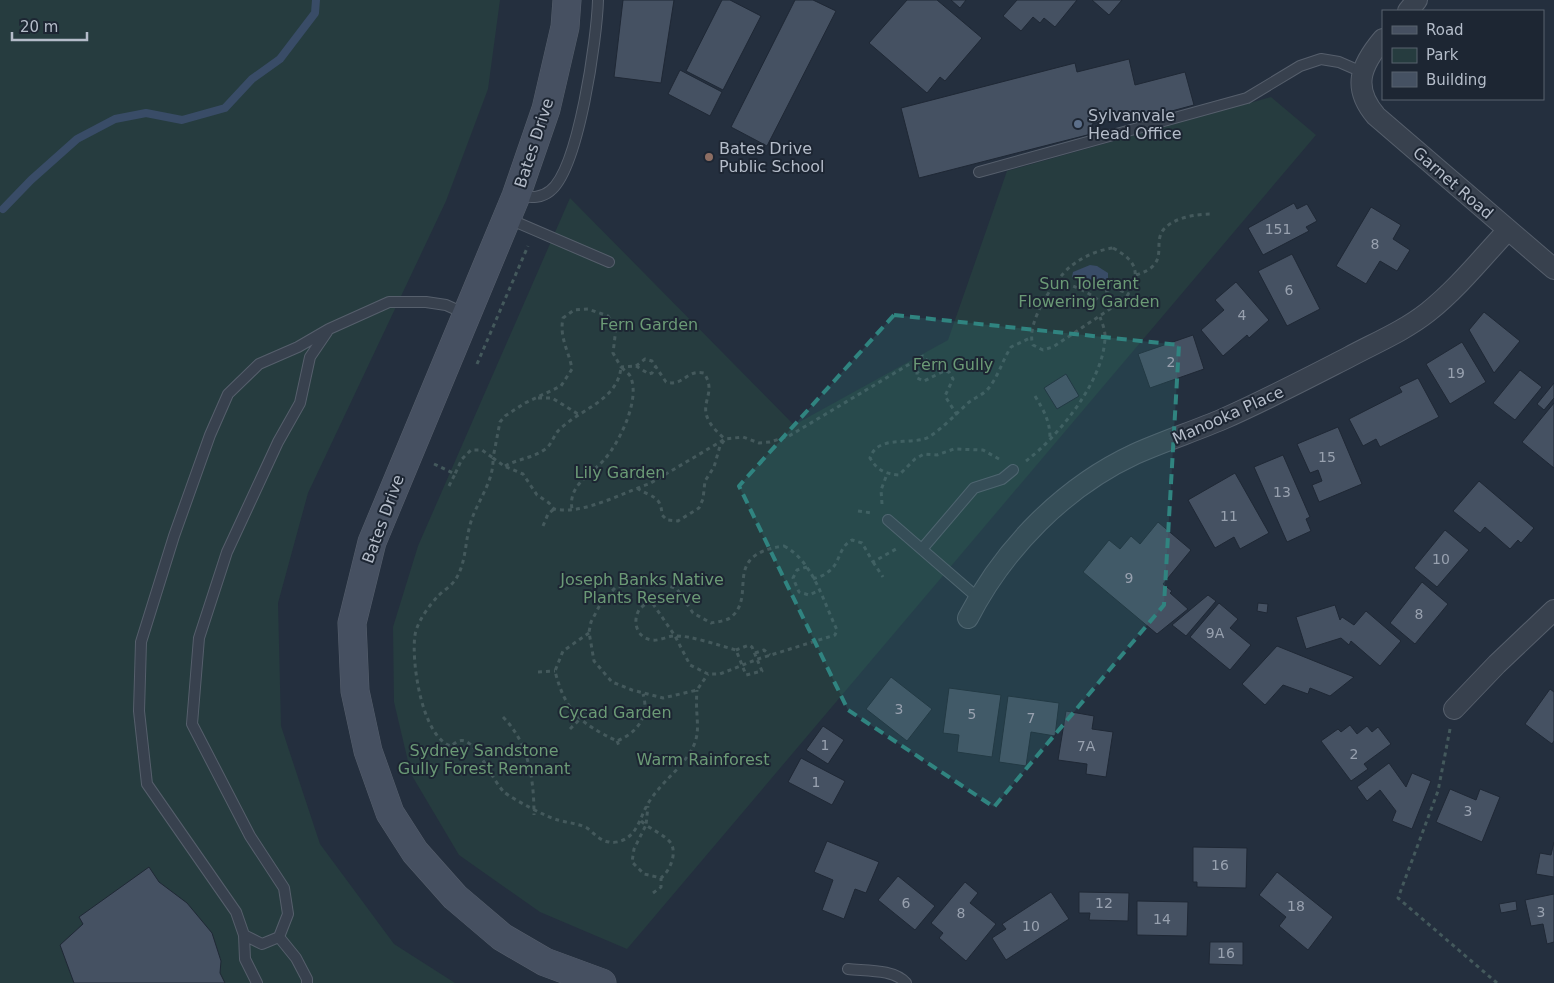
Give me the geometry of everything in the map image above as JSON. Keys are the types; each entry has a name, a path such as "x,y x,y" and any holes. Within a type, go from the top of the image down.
{"main road":[{"name":"Bates Drive","path":"567,0 566,28 546,110 512,208 372,542 352,623 355,690 368,751 390,813 416,852 438,880 473,914 502,937 545,962 602,983"}],"street":[{"path":"1361,81 1382,42"},
{"name":"Garnet Road","path":"1361,81 1365,103 1376,116 1507,231 1554,269"},
{"name":"Manooka Place","path":"968,618 998,566 1048,514 1086,482 1136,454 1223,419 1280,393 1403,329 1428,312 1449,293 1507,231"},
{"path":"1454,709 1497,664 1554,610"}],"lane":[{"path":"598,0 597,20 584,108 565,169 552,190 538,198 512,208 535,231 609,262"},
{"path":"979,172 1247,98 1300,66 1321,59 1339,62 1361,81"},
{"path":"257,983 245,959 244,936 236,912 147,784 139,711 141,642 200,462 228,394 259,364 298,346 328,329 389,302 426,302 446,305 466,314"},
{"path":"244,936 262,944 279,937 288,914 284,888 250,836 192,724 198,638 228,552 278,442 300,403 310,357 328,329"},
{"path":"922,548 974,488 1002,479 1014,470"},
{"path":"888,520 978,598"},
{"path":"279,937 296,958 307,979 307,983"},
{"path":"848,968 894,974 902,977 906,983"}],"path":[{"path":"1136,275 1147,272 1154,265 1160,252 1159,239 1164,229 1186,217 1212,214"},
{"path":"477,365 535,231"},
{"path":"1113,248 1126,255 1134,265 1136,275 1129,294 1111,310 1086,324 1053,347 1043,350 1033,345 1030,338 1031,328 1058,281 1071,266 1097,250 1113,248"},
{"path":"1058,281 1076,286 1091,294 1111,310"},
{"path":"1105,291 1114,288 1129,294"},
{"path":"572,509 570,499 574,490 612,448 631,408 634,393 631,377 621,367 614,353 616,328 608,316 588,309 574,310 563,318 561,332 572,370 561,386 520,406 500,422 493,458 494,471 470,524 465,557 457,579 437,596 424,615 415,635 417,676 427,716 436,736 443,743 451,746 459,740 466,741 478,753 493,779 505,793 557,820 587,828 610,842 620,842 635,831 649,801 688,757 696,743 699,724 696,709 697,690 708,674"},
{"path":"1030,338 1011,347 997,376 986,391 968,403 957,415 924,439 888,443 872,450 870,458 875,466 887,474 899,475 915,458 924,454 937,455 965,448 983,450 1014,470 1050,439 1065,422 1094,377 1104,350 1106,333 1100,317"},
{"path":"543,526 548,514 554,510 562,511 587,506 649,484 725,439 743,436 759,442 770,442 789,436 922,356 926,358 927,363 916,373 917,378 924,381 944,371 949,372 953,379 945,396 957,415"},
{"path":"636,366 645,359 652,361 666,382 673,384 681,382 688,374 697,371 704,373 710,387 705,407 705,416 715,430 725,439"},
{"path":"621,367 636,366 652,374 656,366"},
{"path":"504,466 519,459 532,457 547,448 557,432 578,414 609,394 620,379 621,367"},
{"path":"1035,396 1046,414 1050,425 1050,439"},
{"path":"537,398 552,398 578,414"},
{"path":"637,488 658,499 662,504 662,515 667,520 678,522 699,508 703,499 705,481 714,467 725,439"},
{"path":"449,486 462,459 471,450 482,450 504,466 523,474 537,495 549,503 554,510"},
{"path":"430,473 438,455"},
{"path":"434,464 455,474"},
{"path":"887,474 881,490 883,512 888,520"},
{"path":"813,579 828,573 834,566 844,544 852,540 862,543 883,577"},
{"path":"873,562 912,540"},
{"path":"638,582 675,636 690,665 708,674 720,674 742,664 835,635 837,630 807,567 795,551 784,546 772,547 754,556 743,570 743,586 738,608 729,619 711,623 693,613 677,589 652,580 638,582 616,587 602,601 591,622 589,632 594,661 606,677 621,687 663,698 697,690"},
{"path":"807,567 797,570 793,578 799,592 809,595 818,591"},
{"path":"651,600 640,608 636,616 635,624 638,632 646,638 653,640 675,636 736,650 749,645 752,647 762,671 746,675 736,650"},
{"path":"589,632 563,651 555,671 565,702 590,728 617,741 620,748"},
{"path":"755,653 764,650 770,655"},
{"path":"538,672 555,671"},
{"path":"617,741 629,736 639,726 645,712 643,693"},
{"path":"1454,709 1438,791 1398,898 1497,983"},
{"path":"503,717 520,737 525,749 535,788 534,815"},
{"path":"570,729 580,719"},
{"path":"649,801 646,825 634,850 632,862 644,874 661,878"},
{"path":"641,821 670,842 673,859 666,874 661,878"},
{"path":"653,893 661,886 661,878"}],"highlighted area":[{"path":"894,315 1179,345 1164,605 994,807 848,710 739,486"}],"green space":[{"path":"0,0 500,0 488,89 446,201 308,493 278,603 281,726 320,844 394,944 455,983 0,983"},
{"name":"Joseph Banks Native Plants Reserve","path":"1271,97 1316,135 627,949 540,912 459,855 411,774 394,702 393,627 418,546 570,198 794,425 948,340 1007,171"}],"water":[{"path":"1090,265 1097,266 1108,273 1108,283 1099,289 1085,285 1072,277 1073,272"}],"building":[{"path":"623,0 674,0 661,83 614,77"},
{"path":"722,0 730,0 761,16 723,90 686,71"},
{"path":"795,0 813,0 836,11 767,146 731,127"},
{"path":"907,0 937,0 982,38 945,81 940,77 927,93 869,43"},
{"path":"951,0 966,0 960,8"},
{"path":"1017,0 1077,0 1055,27 1044,18 1040,23 1033,17 1021,31 1003,16"},
{"path":"1092,0 1122,0 1109,15"},
{"path":"1129,59 1135,85 1185,72 1194,105 1127,123 1125,115 1092,124 1095,133 919,178 901,108 1075,63 1077,72"},
{"path":"680,70 722,92 710,116 668,94"},
{"path":"1294,203 1297,209 1307,204 1317,221 1306,227 1309,231 1263,255 1248,228"},
{"path":"1371,207 1401,225 1393,239 1410,250 1397,271 1380,261 1366,284 1336,266"},
{"path":"1292,254 1320,309 1287,326 1258,271"},
{"path":"1236,282 1269,320 1249,338 1247,335 1223,356 1201,330 1224,310 1215,300"},
{"path":"1484,312 1520,341 1494,373 1469,330"},
{"path":"1193,335 1204,369 1150,388 1138,354"},
{"path":"1462,342 1486,382 1450,404 1426,364"},
{"path":"1520,370 1542,387 1515,420 1493,403"},
{"path":"1066,374 1079,396 1057,409 1044,388"},
{"path":"1418,378 1439,417 1380,447 1376,439 1363,446 1349,419 1402,392 1399,387"},
{"path":"1554,383 1554,398 1544,410 1537,404"},
{"path":"1554,403 1554,468 1522,442"},
{"path":"1338,427 1362,484 1319,502 1312,485 1322,481 1318,470 1310,473 1297,444"},
{"path":"1283,455 1310,517 1306,519 1311,531 1287,542 1254,467"},
{"path":"1235,473 1269,533 1240,549 1234,537 1215,548 1188,500"},
{"path":"1479,481 1534,528 1521,543 1518,540 1510,549 1485,527 1480,533 1453,511"},
{"path":"1158,522 1191,550 1163,584 1188,609 1157,634 1083,572 1109,540 1120,549 1131,536 1140,544"},
{"path":"1445,530 1469,550 1437,587 1414,568"},
{"path":"1422,582 1448,604 1415,644 1390,623"},
{"path":"1208,595 1216,601 1186,636 1172,625"},
{"path":"1219,603 1238,619 1230,628 1251,645 1230,670 1190,637"},
{"path":"1258,603 1268,604 1267,613 1257,611"},
{"path":"1335,605 1340,620 1342,617 1354,625 1366,611 1401,641 1380,666 1351,641 1349,645 1341,638 1306,649 1296,617"},
{"path":"1277,646 1354,677 1330,696 1310,688 1308,694 1283,685 1265,705 1242,684"},
{"path":"891,677 932,709 907,741 866,709"},
{"path":"949,688 1001,695 992,757 957,752 959,735 943,733"},
{"path":"1550,689 1554,692 1554,741 1552,744 1525,724"},
{"path":"1008,696 1059,703 1055,736 1031,732 1026,766 999,762"},
{"path":"1066,711 1094,716 1092,729 1113,732 1106,777 1086,774 1087,764 1058,760"},
{"path":"1350,725 1357,734 1367,726 1372,732 1378,727 1391,744 1364,764 1368,769 1351,781 1321,741 1338,729 1341,732"},
{"path":"823,726 844,740 828,764 806,750"},
{"path":"801,758 845,781 832,805 788,782"},
{"path":"1389,763 1406,787 1412,773 1431,781 1412,829 1392,821 1396,811 1380,790 1367,801 1357,787"},
{"path":"1450,789 1476,800 1480,789 1500,797 1482,842 1436,822"},
{"path":"827,841 879,862 866,893 855,889 844,919 822,910 833,880 814,872"},
{"path":"1554,842 1554,877 1536,874 1540,853 1551,855"},
{"path":"1193,847 1247,848 1246,888 1197,887 1197,882 1193,882"},
{"path":"149,867 159,882 187,903 212,933 221,961 220,973 225,983 74,983 60,945 83,924 79,917"},
{"path":"1277,872 1333,917 1308,950 1279,926 1286,917 1259,895"},
{"path":"898,876 935,906 915,930 878,900"},
{"path":"965,882 978,893 970,903 996,924 966,961 939,938 943,933 931,923"},
{"path":"1051,892 1069,919 1006,960 992,938 1006,929 1002,924"},
{"path":"1079,892 1129,893 1128,921 1089,920 1090,913 1079,913"},
{"path":"1554,894 1554,942 1547,944 1543,924 1531,926 1525,900"},
{"path":"1137,901 1188,902 1187,936 1137,935"},
{"path":"1516,901 1517,910 1501,913 1499,904"},
{"path":"1210,942 1243,942 1243,965 1209,964"}],"waterway":[{"path":"3,209 31,180 77,139 115,119 146,113 182,120 225,108 252,79 280,59 315,13 316,0"}],"place":[{"name":"Sylvanvale Head Office","path":"1078,124"},
{"name":"Bates Drive Public School","path":"709,157"}],"park label":[{"name":"Sun Tolerant Flowering Garden","path":"1089,292"},
{"name":"Fern Garden","path":"649,324"},
{"name":"Fern Gully","path":"953,364"},
{"name":"Lily Garden","path":"620,472"},
{"name":"Cycad Garden","path":"615,712"},
{"name":"Sydney Sandstone Gully Forest Remnant","path":"484,759"},
{"name":"Warm Rainforest","path":"703,759"}]}
